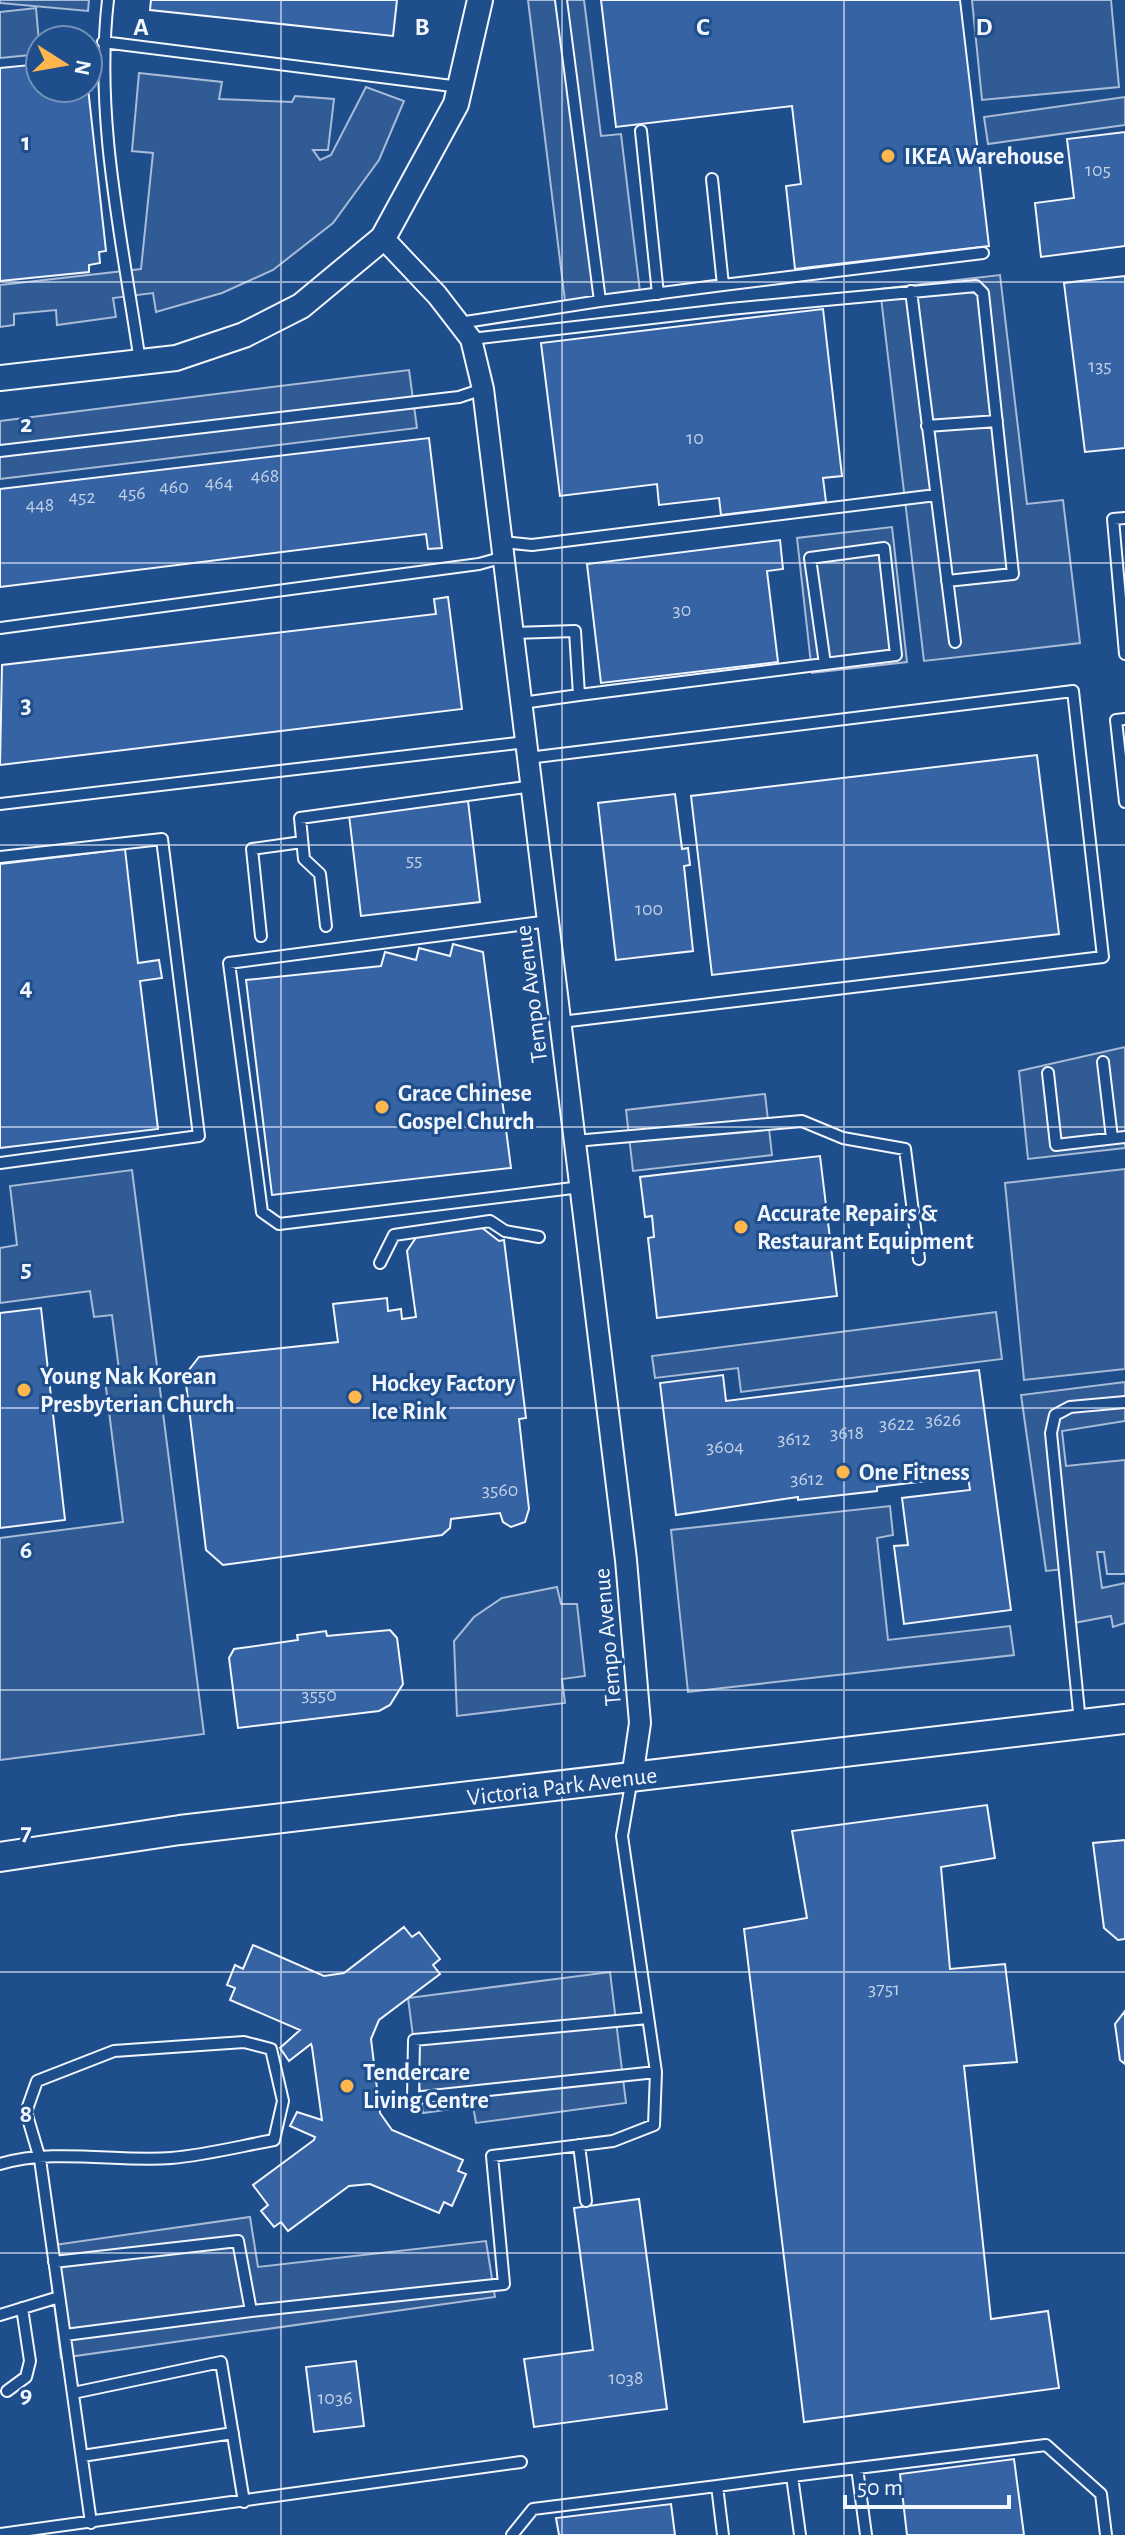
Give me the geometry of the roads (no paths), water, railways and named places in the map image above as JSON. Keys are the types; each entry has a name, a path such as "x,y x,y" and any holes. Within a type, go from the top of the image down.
{"main road":[{"name":"Victoria Park Avenue","path":"0,1857 180,1830 1125,1719"}],"street":[{"path":"0,378 176,358 244,335 301,306 383,238 456,104 480,0"},
{"name":"Tempo Avenue","path":"383,238 465,331 483,389 634,1645 640,1723 632,1778"}],"lane":[{"path":"104,34 108,0"},
{"path":"561,0 600,301"},
{"path":"104,42 460,87"},
{"path":"104,100 140,362"},
{"path":"641,131 658,294"},
{"path":"712,179 723,285"},
{"path":"465,331 600,301 983,253"},
{"path":"465,331 976,286 983,293 1013,574 947,581"},
{"path":"911,291 955,642"},
{"path":"0,451 459,397 483,389"},
{"path":"927,426 997,421"},
{"path":"0,628 463,566 503,549 936,495"},
{"path":"1125,518 1113,519 1125,654"},
{"path":"522,703 896,655 884,548 810,558 825,664"},
{"path":"513,633 575,631 579,695"},
{"path":"0,804 1073,691 1103,957 561,1022"},
{"path":"1125,719 1116,720 1125,802"},
{"path":"326,926 320,874 304,859 300,818 533,786"},
{"path":"0,857 162,839 199,1136 0,1163"},
{"path":"261,936 252,849 302,842"},
{"path":"549,921 229,963 262,1212 279,1224 581,1187"},
{"path":"1103,1062 1112,1138"},
{"path":"1048,1073 1056,1145 1125,1137"},
{"path":"575,1141 802,1121 843,1138 905,1149 919,1259"},
{"path":"380,1263 394,1235 408,1232 490,1221 505,1231 539,1237"},
{"path":"1080,1724 1051,1433 1055,1415 1070,1407 1125,1402"},
{"path":"65,2335 504,2284 492,2156 613,2141 654,2125 656,2072 622,1836 632,1778"},
{"path":"648,2018 414,2040 413,2098 656,2072"},
{"path":"0,2164 40,2159 173,2158 274,2140 283,2101 271,2049 244,2042 114,2051 37,2081 26,2112 40,2159 91,2523"},
{"path":"579,2145 586,2201"},
{"path":"54,2262 238,2241 251,2311"},
{"path":"0,2315 59,2297"},
{"path":"7,2391 26,2377 30,2361 22,2308"},
{"path":"73,2393 221,2362 244,2502"},
{"path":"82,2456 233,2433"},
{"path":"512,2535 533,2509 1046,2445 1101,2494 1106,2535"},
{"path":"0,2534 521,2462"},
{"path":"857,2468 866,2535"},
{"path":"792,2476 800,2535"},
{"path":"717,2486 723,2535"}],"place":[{"name":"IKEA Warehouse","path":"888,156"},
{"name":"Grace Chinese Gospel Church","path":"382,1107"},
{"name":"Accurate Repairs & Restaurant Equipment","path":"741,1227"},
{"name":"Young Nak Korean Presbyterian Church","path":"24,1390"},
{"name":"Hockey Factory Ice Rink","path":"355,1397"},
{"name":"One Fitness","path":"843,1472"},
{"name":"Tendercare Living Centre","path":"347,2086"}]}
